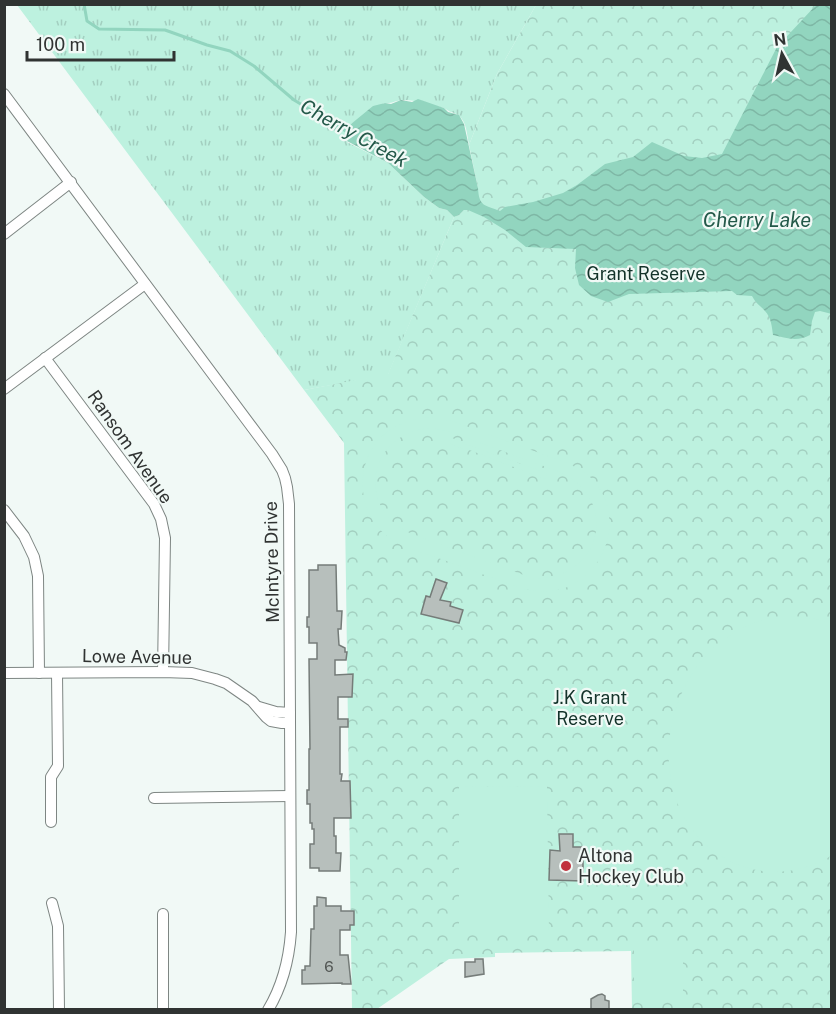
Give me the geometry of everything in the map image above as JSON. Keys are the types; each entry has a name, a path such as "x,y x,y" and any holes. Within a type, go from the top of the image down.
{"street":[{"name":"McIntyre Drive","path":"4,94 272,454 285,478 289,504 291,942 285,972 268,1010"},
{"path":"4,234 70,182"},
{"path":"4,389 146,284"},
{"name":"Ransom Avenue","path":"45,358 154,504 161,519 165,538 164,672"},
{"path":"4,510 24,536 34,557 39,576 39,673"},
{"name":"Lowe Avenue","path":"4,673 192,673 215,679 234,688 259,707 290,718"},
{"path":"51,822 51,777 58,766 57,673"},
{"path":"154,798 290,796"},
{"path":"52,903 58,926 59,1010"},
{"path":"163,914 163,1010"}],"green space":[{"path":"17,5 536,5 497,74 469,145 465,125 458,115 444,108 419,102 404,100 384,103 351,124 347,142 388,163 424,197 439,208 447,210 454,217 388,375 304,390"},
{"path":"536,5 831,5 831,1009 632,1009 631,951 495,953 495,957 449,959 377,1009 352,1009 344,443 304,390 388,374 454,217 468,209 478,188 469,145 497,74"},
{"path":"428,417 452,421 568,464 594,481 603,495 608,510 609,526 607,542 592,569 580,580 559,590 520,588 399,544 379,529 364,499 363,476 369,454 386,433 402,424","holes":["430,428 448,431 560,472 579,485 591,501 596,519 595,537 587,554 574,567 555,576 532,578 412,534 394,522 382,508 376,491 376,474 382,457 393,443 409,433"]},
{"path":"452,438 547,473 545,479 450,444"},
{"path":"781,616 831,623 831,856 810,866 781,872 761,871 741,866 723,857 707,845 693,830 682,813 674,793 669,750 676,707 696,668 710,652 739,630"},
{"path":"547,786 549,932 459,932 459,787"},
{"path":"634,947 683,947 683,1000 634,1000"}],"water":[{"name":"Cherry Lake","path":"816,5 831,5 832,314 815,312 810,335 805,337 792,339 773,335 769,316 752,296 737,295 732,291 629,294 608,302 591,296 579,285 575,268 576,249 526,247 505,230 468,210 454,217 447,210 439,208 424,197 388,163 347,141 345,135 351,124 373,106 391,104 401,100 412,102 418,99 459,115 464,124 481,202 500,211 505,207 563,193 605,164 633,157 652,142 684,156 702,158 722,154 777,47"}],"building":[{"path":"318,565 336,565 337,611 342,611 341,629 338,629 339,645 347,652 346,660 335,660 335,675 353,674 352,697 338,697 338,719 348,719 348,727 340,727 340,774 342,774 341,781 350,781 351,818 334,818 336,853 341,853 340,871 319,871 319,868 310,868 310,844 314,844 314,829 310,823 310,804 307,804 310,749 309,659 317,659 317,643 309,643 307,617 309,617 309,570 318,570"},
{"path":"436,579 447,583 440,600 451,602 450,606 463,610 459,623 421,614 426,596 430,597"},
{"name":"Altona Hockey Club","path":"559,834 573,834 573,847 583,847 583,881 549,880 550,850 560,851"},
{"path":"317,897 326,898 326,906 341,906 341,911 354,911 354,925 350,925 350,930 340,930 340,955 348,955 351,984 302,984 302,970 305,970 305,966 310,966 311,929 314,929 314,906 317,906"},
{"path":"475,959 483,959 484,974 465,977 465,962 475,962"},
{"path":"602,994 605,1000 609,1001 609,1010 591,1010 591,999"}],"waterway":[{"name":"Cherry Creek","path":"84,4 87,21 99,29 165,30 230,51 254,66 294,100 349,133"}],"place":[{"name":"Altona Hockey Club","path":"566,866"}],"park label":[{"name":"Grant Reserve","path":"646,274"},
{"name":"J.K Grant Reserve","path":"590,708"}]}
